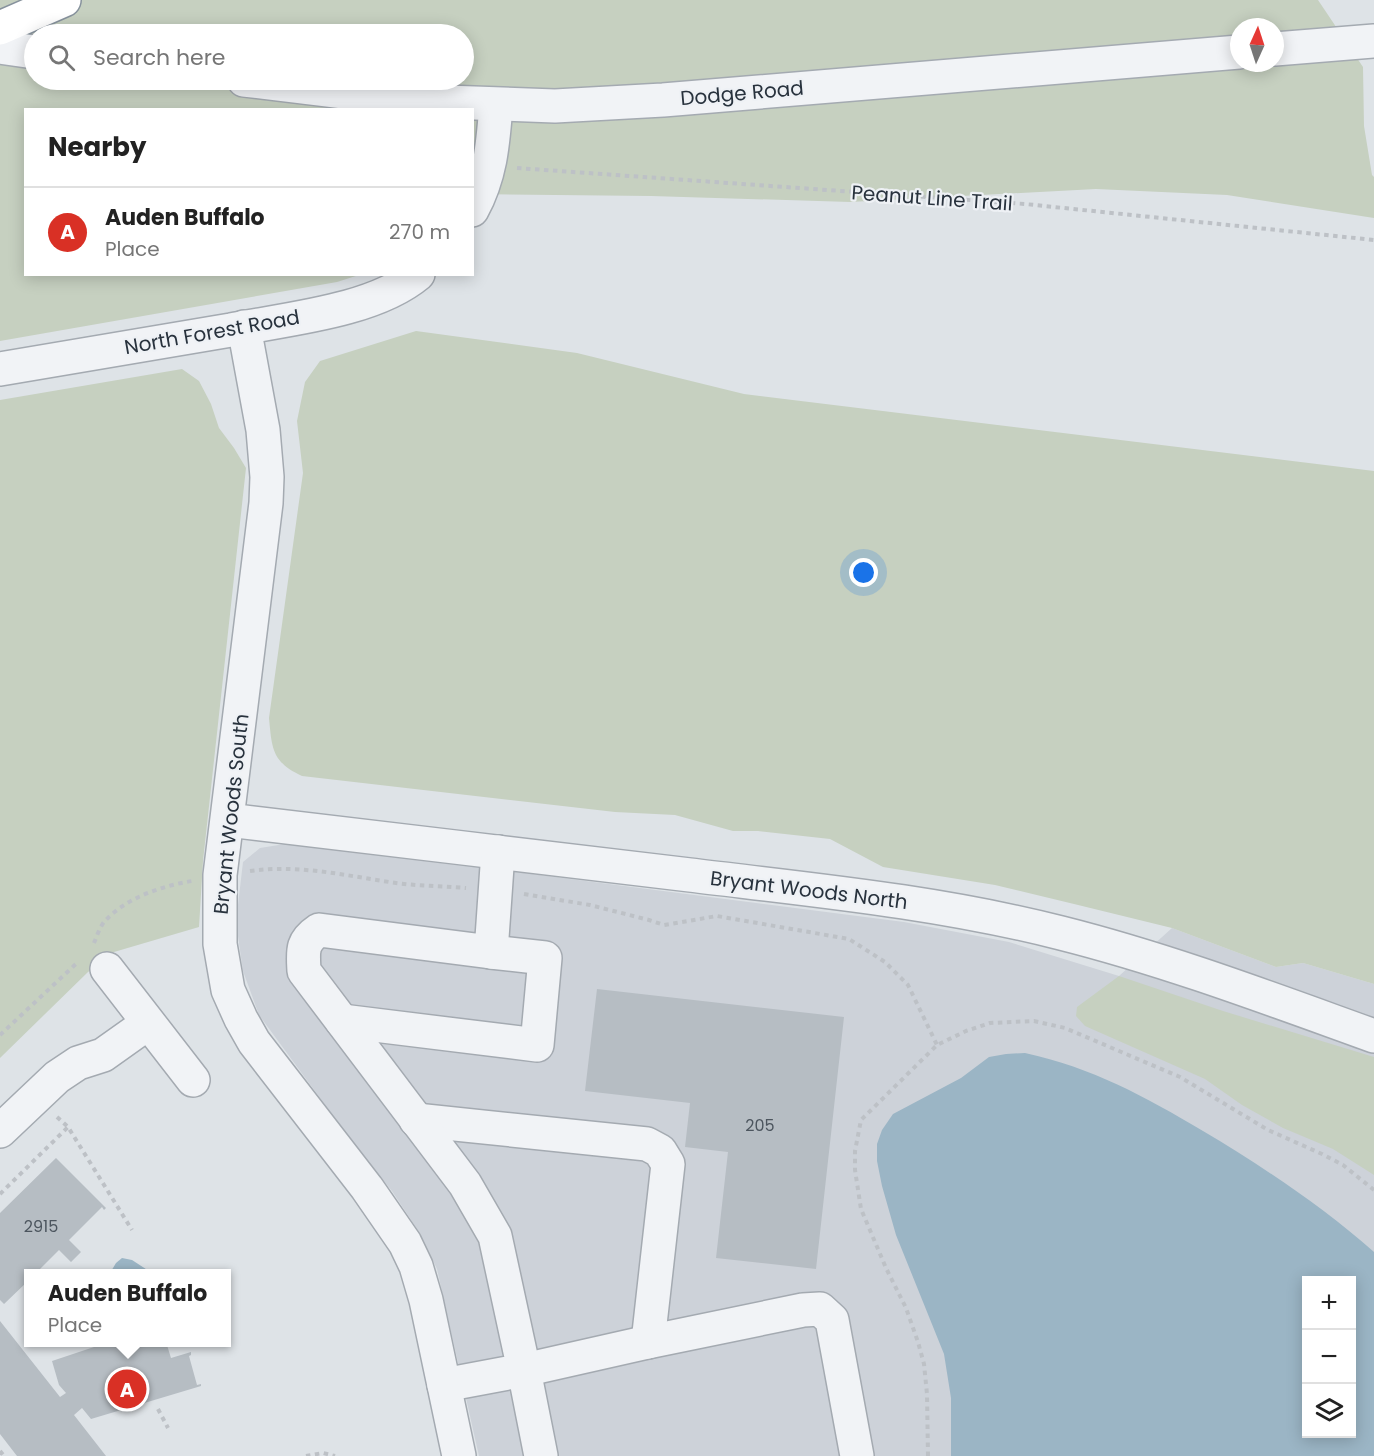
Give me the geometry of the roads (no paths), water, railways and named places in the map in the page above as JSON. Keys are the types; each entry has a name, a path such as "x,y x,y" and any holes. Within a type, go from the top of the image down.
{"highway":[{"path":"0,28 64,0"}],"street":[{"path":"1284,48 1374,41"},
{"path":"0,47 24,51"},
{"name":"Dodge Road","path":"327,90 418,101 555,106 663,100 1230,53"},
{"path":"474,207 479,198 493,152 496,105"},
{"name":"North Forest Road","path":"0,369 244,327 356,305 394,291 415,276"},
{"name":"Bryant Woods South","path":"244,327 262,430 267,477 264,533 220,875 219,921 222,961 228,990 254,1042 367,1188 405,1243 416,1266 426,1300 459,1456"},
{"name":"Bryant Woods North","path":"228,820 837,892 957,910 1061,933 1122,950 1201,975 1374,1036"},
{"path":"491,952 498,852"},
{"path":"342,1021 537,1045 545,958 319,930 309,937 303,949 304,971 465,1184 495,1236 542,1456"},
{"path":"107,969 193,1080"},
{"path":"0,1131 57,1077 78,1063 103,1055 148,1023"},
{"path":"417,1120 647,1144 660,1151 668,1164 648,1342"},
{"path":"444,1385 803,1310 820,1310 832,1320 857,1456"}],"water":[{"path":"1025,1053 1050,1059 1117,1084 1160,1106 1270,1173 1313,1203 1374,1252 1374,1456 951,1456 951,1398 944,1354 896,1235 882,1186 877,1161 877,1144 882,1130 893,1114 961,1078 989,1057"},
{"path":"122,1258 132,1260 146,1269 112,1269"}],"place":[{"name":"Auden Buffalo","path":"127,1389"}]}
